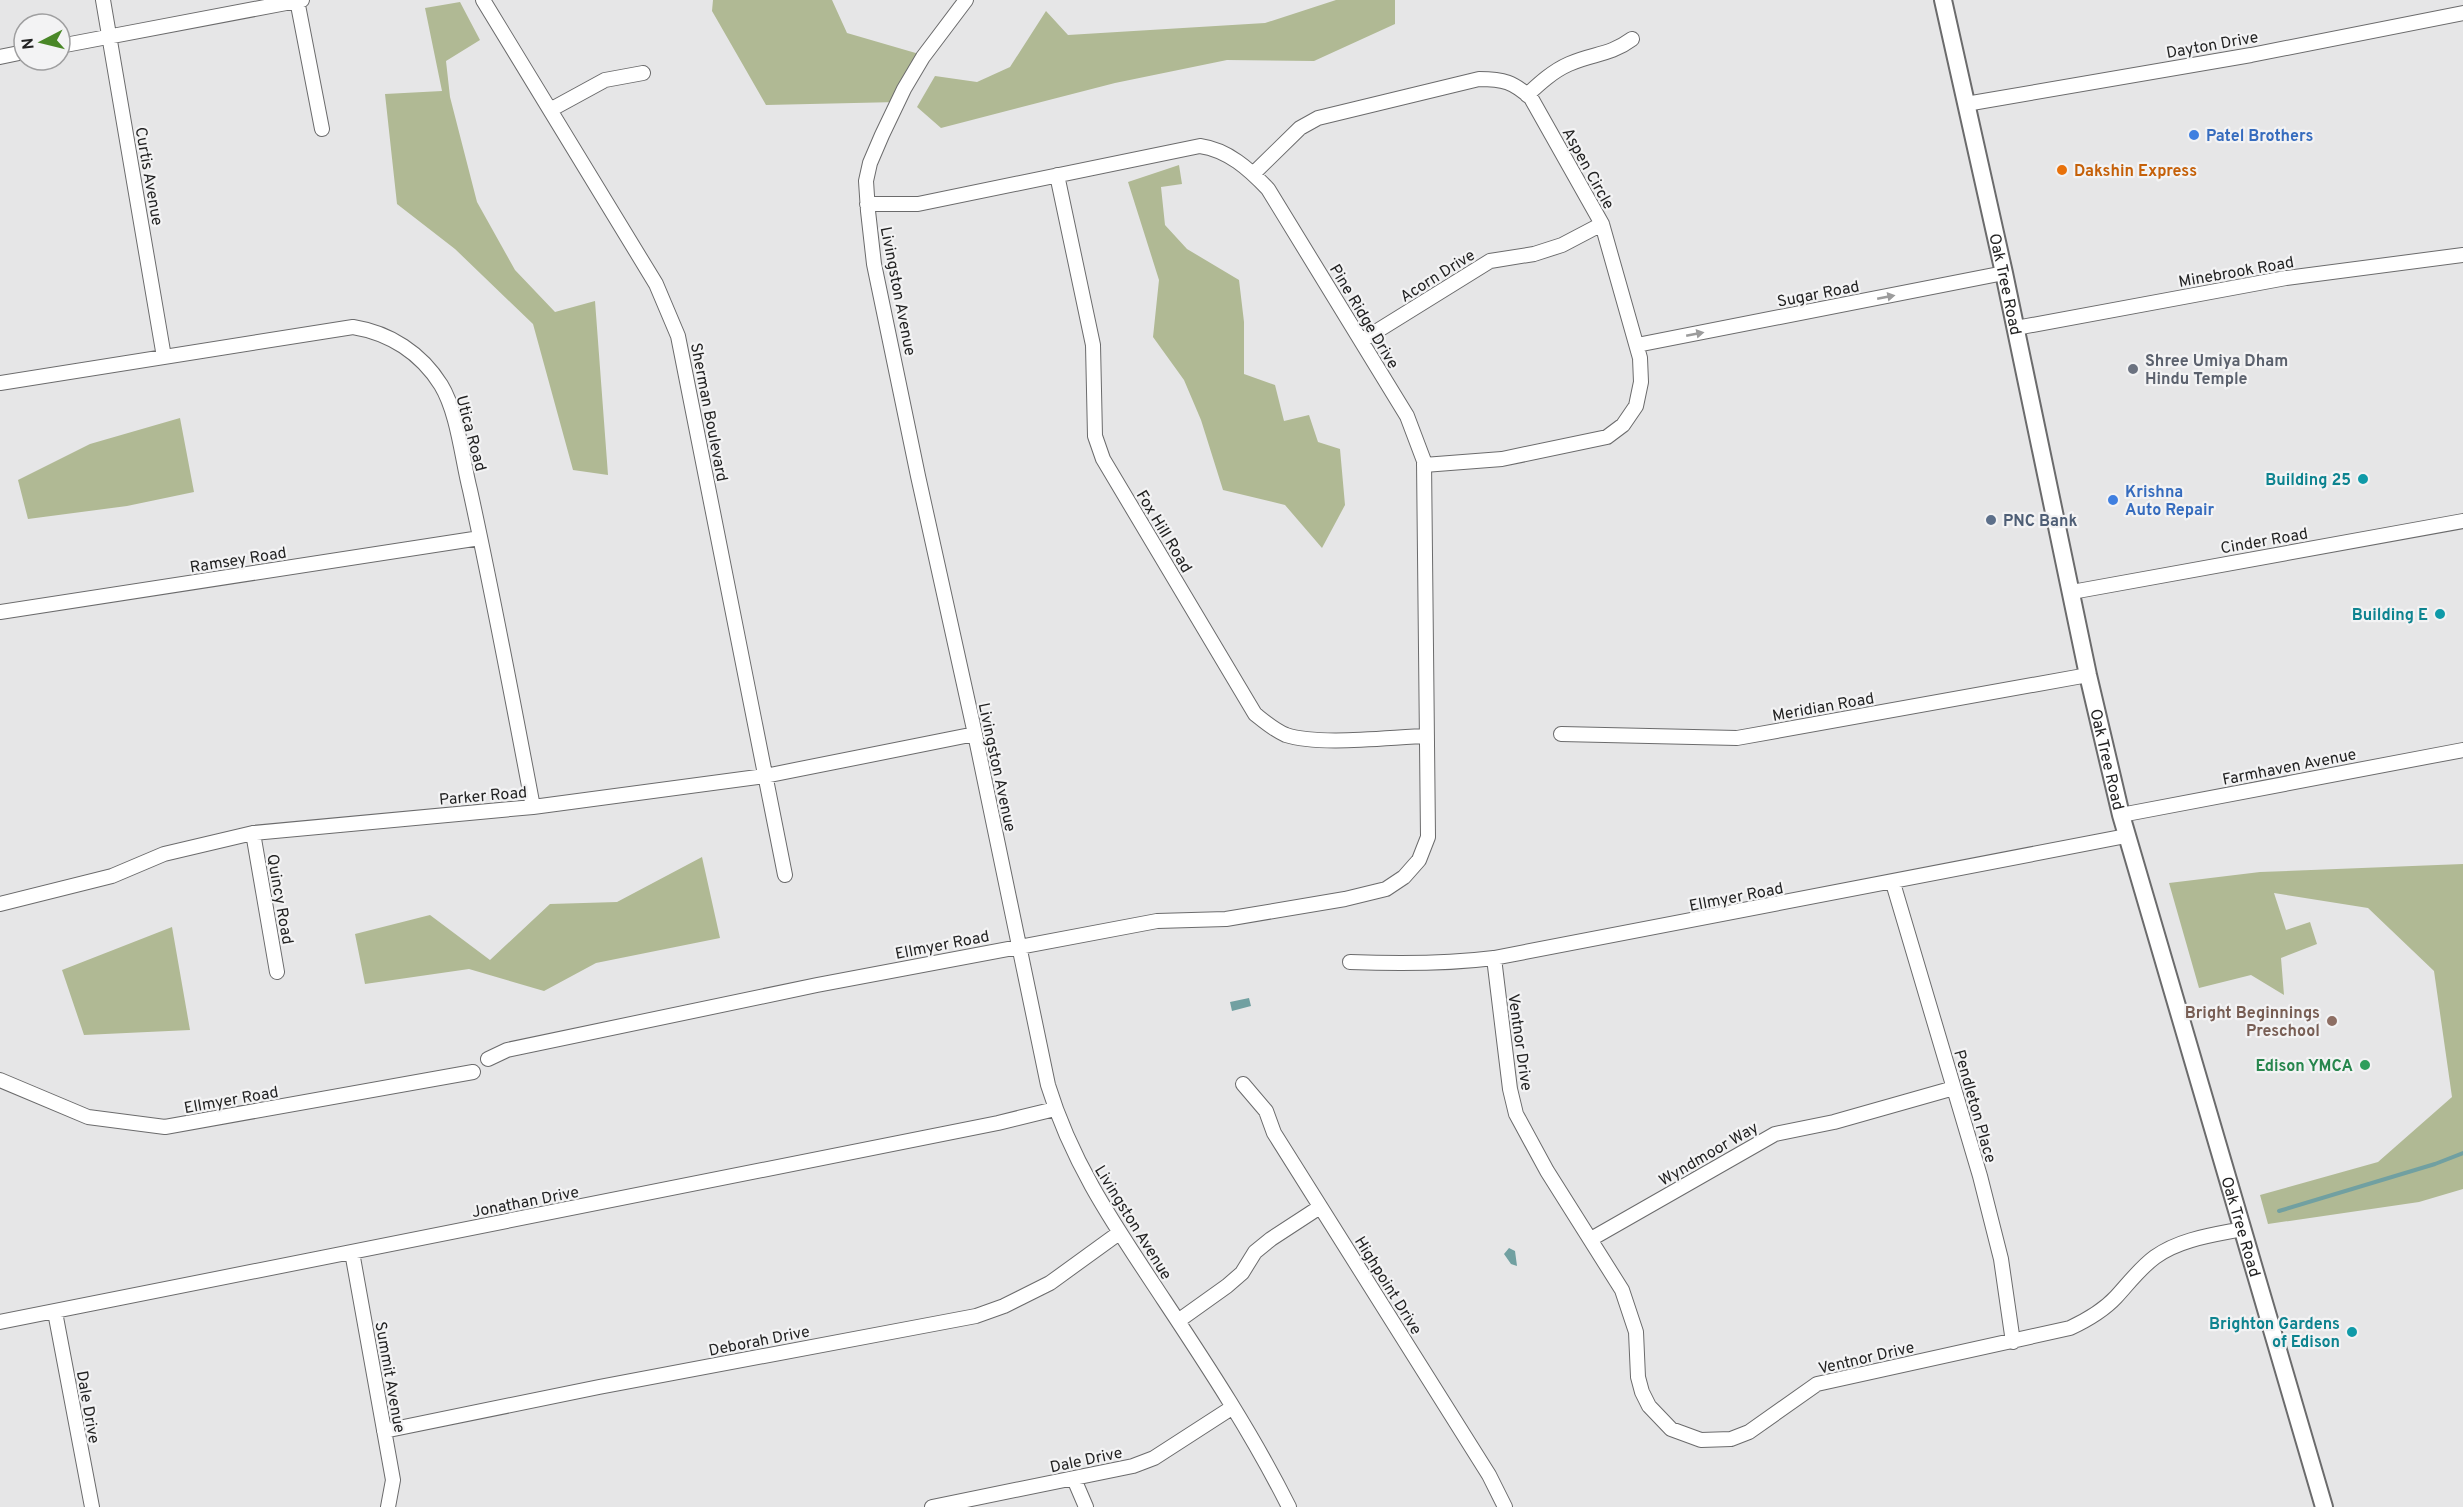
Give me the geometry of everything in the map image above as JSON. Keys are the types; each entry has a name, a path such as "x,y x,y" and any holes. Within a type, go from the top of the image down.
{"main road":[{"name":"Oak Tree Road","path":"1943,0 2016,328 2088,675 2126,836 2324,1507"}],"street":[{"name":"Curtis Avenue","path":"104,0 164,357"},
{"path":"72,43 299,0 322,129"},
{"name":"Sherman Boulevard","path":"483,0 656,284 678,336 785,875"},
{"name":"Livingston Avenue","path":"966,0 923,57 899,98 870,163 866,182 867,204 874,264 1048,1085 1055,1109 1079,1166 1119,1233 1233,1407 1289,1507"},
{"name":"Dayton Drive","path":"1966,104 2260,53 2463,13"},
{"path":"1253,174 1300,128 1318,118 1479,79 1497,79 1515,85 1527,95 1563,67 1618,49 1632,39"},
{"path":"550,110 605,80 643,73"},
{"name":"Aspen Circle","path":"1424,465 1502,459 1607,437 1623,425 1636,406 1641,382 1637,345 1602,224 1527,95"},
{"name":"Pine Ridge Drive","path":"867,204 918,204 1200,146 1214,148 1248,168 1268,189 1407,416 1418,440 1424,465 1428,837 1419,860 1404,878"},
{"name":"Fox Hill Road","path":"1057,175 1093,345 1095,436 1103,459 1255,714 1270,728 1287,735 1315,740 1427,736"},
{"name":"Acorn Drive","path":"1361,341 1490,261 1534,254 1553,248 1602,224"},
{"name":"Minebrook Road","path":"2016,328 2286,278 2463,255"},
{"name":"Sugar Road","path":"1637,345 2004,273"},
{"name":"Utica Road","path":"0,384 353,327 375,331 390,338 427,366 442,387 451,408 480,538 533,807"},
{"name":"Cinder Road","path":"2072,592 2463,521"},
{"name":"Ramsey Road","path":"0,612 480,538"},
{"name":"Meridian Road","path":"1561,734 1737,738 2088,675"},
{"name":"Parker Road","path":"0,903 112,876 164,854 253,833 533,807 765,776 975,734"},
{"name":"Farmhaven Avenue","path":"2121,815 2463,750"},
{"name":"Quincy Road","path":"253,833 277,972"},
{"name":"Ellmyer Road","path":"1350,962 1399,964 1461,962 1494,958 1893,883 2126,836"},
{"name":"Ellmyer Road","path":"488,1059 507,1050 1019,945 1157,921 1226,918 1302,907 1386,889 1404,878"},
{"name":"Pendleton Place","path":"1893,883 1954,1088 2001,1259 2013,1342"},
{"name":"Ventnor Drive","path":"1494,958 1510,1089 1516,1114 1547,1171 1615,1277 1628,1303 1636,1332 1638,1377 1649,1406 1671,1429 1701,1440 1731,1439 1749,1432 1817,1384 2070,1328 2090,1319 2114,1299 2154,1257 2200,1237 2243,1229"},
{"name":"Ellmyer Road","path":"0,1080 88,1117 165,1127 473,1072"},
{"name":"Highpoint Drive","path":"1243,1084 1266,1111 1274,1133 1489,1475 1504,1507"},
{"name":"Wyndmoor Way","path":"1590,1239 1759,1141 1775,1134 1834,1122 1954,1088"},
{"name":"Jonathan Drive","path":"0,1322 998,1123 1055,1109"},
{"path":"1178,1321 1242,1273 1255,1252 1271,1239 1320,1207"},
{"name":"Deborah Drive","path":"384,1431 599,1387 976,1316 1004,1306 1050,1283 1119,1233"},
{"name":"Summit Avenue","path":"352,1252 393,1480 388,1507"},
{"name":"Dale Drive","path":"55,1312 92,1507"},
{"name":"Dale Drive","path":"932,1507 1133,1466 1154,1458 1233,1407"},
{"path":"1074,1479 1086,1507"}],"green space":[{"path":"713,0 832,0 847,33 926,56 898,102 766,105 712,11"},
{"path":"1336,0 1395,0 1395,24 1314,61 1227,60 1115,83 941,128 917,107 935,76 977,82 1010,67 1046,11 1068,35 1265,23"},
{"path":"460,2 480,40 446,61 450,97 477,202 515,270 555,312 595,301 608,475 573,470 533,324 455,249 397,204 385,94 442,91 425,8"},
{"path":"1179,165 1182,184 1161,187 1165,225 1187,249 1239,280 1244,322 1244,374 1275,385 1284,421 1309,415 1318,442 1340,449 1345,505 1322,548 1285,505 1223,490 1201,420 1184,380 1153,337 1159,280 1128,182"},
{"path":"180,418 194,492 127,506 28,519 18,480 90,444"},
{"path":"702,857 720,938 596,963 544,991 469,969 365,984 355,934 430,915 490,960 550,904 617,902"},
{"path":"2463,864 2463,1189 2419,1202 2268,1224 2260,1195 2378,1162 2452,1097 2434,971 2368,908 2274,893 2286,930 2310,922 2317,944 2281,958 2284,995 2251,975 2199,988 2169,883 2260,872"},
{"path":"172,927 190,1030 84,1035 62,970"}],"water":[{"path":"1249,998 1251,1006 1232,1011 1230,1002"},
{"path":"1509,1248 1515,1251 1517,1266 1511,1264 1504,1254"}],"waterway":[{"path":"2279,1211 2435,1164 2463,1153"}],"place":[{"name":"Patel Brothers","path":"2194,135"},
{"name":"Dakshin Express","path":"2062,170"},
{"name":"Shree Umiya Dham Hindu Temple","path":"2133,369"},
{"name":"Building 25","path":"2363,479"},
{"name":"Krishna Auto Repair","path":"2113,500"},
{"name":"PNC Bank","path":"1991,520"},
{"name":"Building E","path":"2440,614"},
{"name":"Bright Beginnings Preschool","path":"2332,1021"},
{"name":"Edison YMCA","path":"2365,1065"},
{"name":"Brighton Gardens of Edison","path":"2352,1332"}]}
